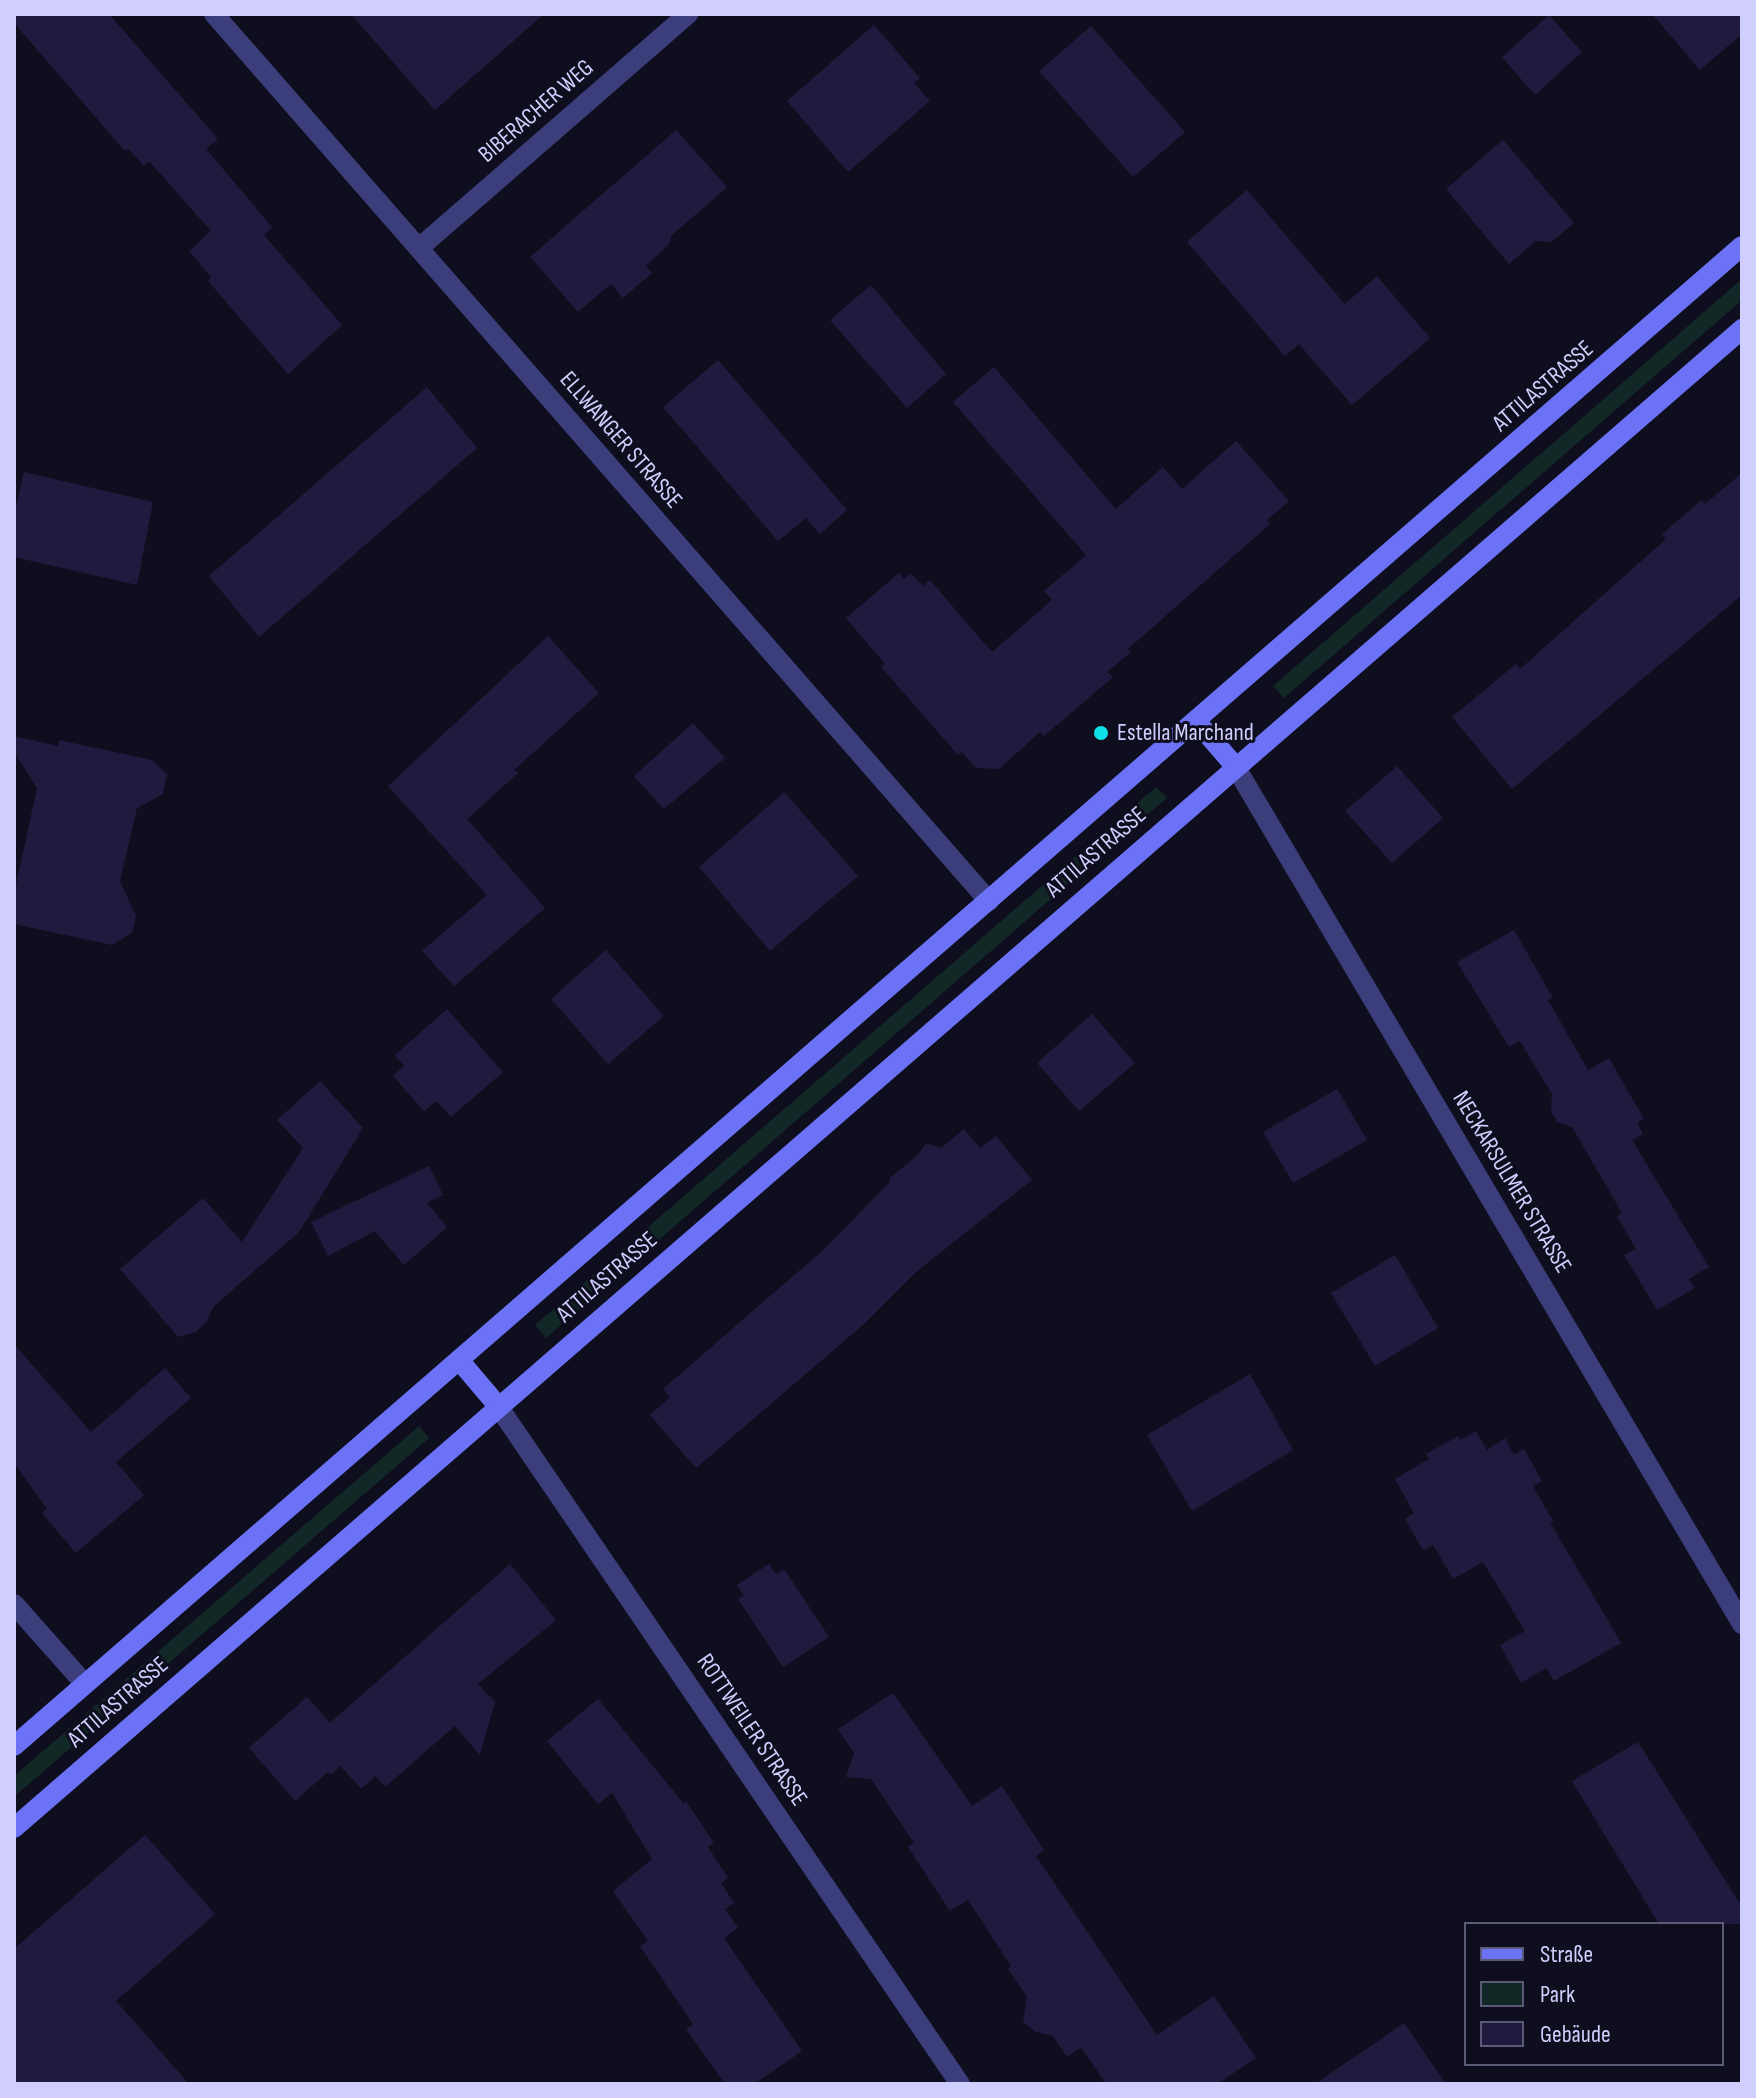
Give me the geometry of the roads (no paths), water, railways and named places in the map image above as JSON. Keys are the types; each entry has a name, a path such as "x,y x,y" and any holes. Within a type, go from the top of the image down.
{"main road":[{"name":"ATTILASTRASSE","path":"14,1746 1742,246"},
{"name":"ATTILASTRASSE","path":"14,1828 1742,329"},
{"path":"1196,721 1235,766"},
{"path":"459,1360 498,1406"}],"street":[{"name":"ELLWANGER STRASSE","path":"214,14 989,901"},
{"name":"BIBERACHER WEG","path":"419,248 688,14"},
{"name":"NECKARSULMER STRASSE","path":"1235,766 1742,1624"},
{"name":"ROTTWEILER STRASSE","path":"498,1406 960,2084"},
{"path":"14,1604 85,1684"}],"place":[{"name":"Estella Marchand","path":"1101,733"}]}
